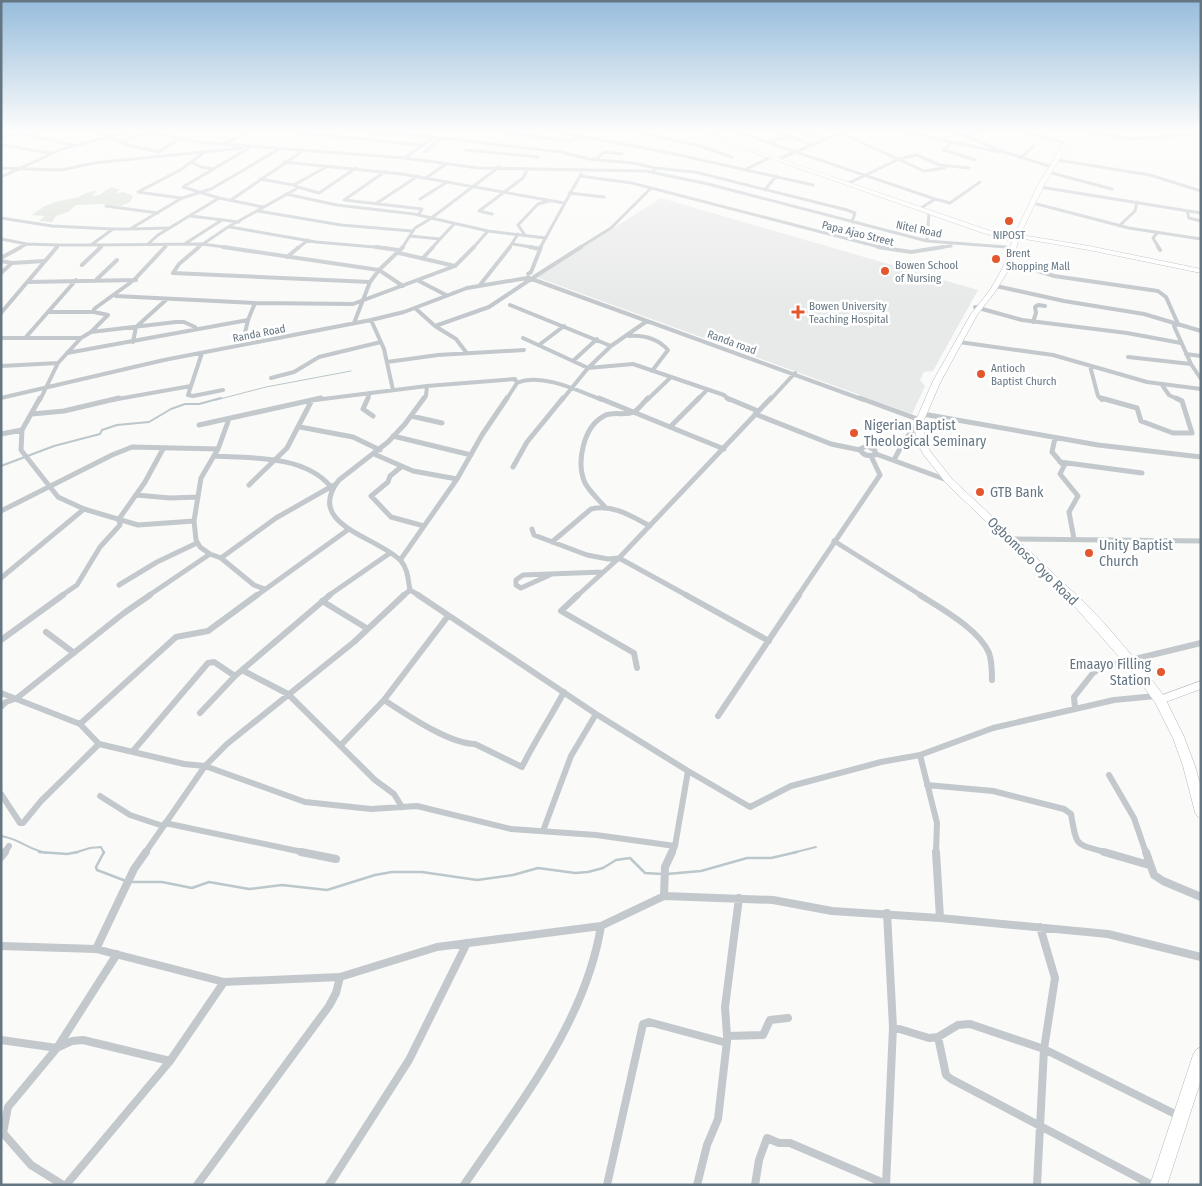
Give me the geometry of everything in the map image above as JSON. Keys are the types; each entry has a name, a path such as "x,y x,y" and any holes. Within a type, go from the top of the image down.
{"highway":[{"path":"977,309 996,286 1009,262 1015,238 1040,187"},
{"path":"921,419 937,381 1003,261 1006,247 1015,238"},
{"name":"Ogbomoso Oyo Road","path":"921,419 920,440 926,452 947,478 1085,611 1130,660 1158,698 1189,766 1201,812"},
{"path":"1158,1185 1201,1055"}],"main road":[{"path":"857,187 929,213 1015,238"},
{"path":"862,187 991,232 1015,238 1201,272"},
{"path":"1158,698 1201,685"}],"street":[{"path":"148,187 138,192 182,198"},
{"path":"187,187 219,198 263,207"},
{"path":"130,229 182,198 214,187"},
{"path":"231,200 250,187"},
{"path":"294,187 202,244 186,257 174,272 250,278 370,282"},
{"path":"300,187 319,193 327,187"},
{"path":"337,205 362,187"},
{"path":"370,209 401,187"},
{"path":"420,199 439,187"},
{"path":"354,323 370,282 379,270 399,253 412,231 419,223 430,219 472,187"},
{"path":"481,187 564,203"},
{"path":"492,214 479,211 509,187"},
{"path":"531,277 540,249 573,187"},
{"name":"Nitel Road","path":"720,187 927,241 958,245 985,244 1006,247"},
{"path":"755,187 852,212 855,215 852,222"},
{"path":"904,187 950,203 971,187"},
{"path":"1042,187 1201,213"},
{"path":"1107,187 1112,189"},
{"path":"1189,187 1201,191"},
{"path":"435,326 489,307 531,277 611,228 651,188"},
{"name":"Papa Ajao Street","path":"651,188 889,250 911,252 958,245"},
{"path":"569,193 604,197"},
{"path":"286,194 337,205 418,215 488,231 546,238"},
{"path":"148,244 169,228 192,216 219,198"},
{"path":"922,208 934,199"},
{"path":"344,200 422,209 418,215"},
{"path":"525,235 519,224 540,204 551,201"},
{"path":"1119,226 1135,211 1137,202"},
{"path":"1033,203 1119,226 1201,239"},
{"path":"106,206 158,213"},
{"path":"258,210 341,225 412,231"},
{"path":"1187,211 1189,218 1201,221"},
{"path":"927,241 929,213"},
{"path":"192,216 239,222"},
{"path":"1,218 52,226 130,229 169,228"},
{"path":"186,243 222,220"},
{"path":"423,258 454,224"},
{"path":"90,245 113,228"},
{"path":"230,228 308,240 398,250 399,253 455,266"},
{"path":"116,296 255,303 353,304 455,266 465,258 476,242 488,231"},
{"path":"1157,233 1153,238 1160,250"},
{"path":"480,285 513,244 518,234"},
{"path":"410,236 440,239"},
{"path":"1,239 27,244 59,245 202,244 379,270 403,286"},
{"path":"287,257 308,240"},
{"path":"1,260 27,244"},
{"path":"94,312 94,309 116,296 136,280 168,244"},
{"path":"513,244 540,249"},
{"path":"1,313 59,245"},
{"path":"82,265 103,245"},
{"path":"32,261 51,254"},
{"path":"1,260 12,263 44,261"},
{"path":"97,279 117,260"},
{"path":"1009,262 1054,276 1158,291 1166,297 1178,324"},
{"path":"1,272 12,263"},
{"name":"Randa Road","path":"1,398 202,353 371,320 415,308 446,295 480,285 531,277"},
{"name":"Randa road","path":"531,277 647,321 921,419 1098,445 1201,457"},
{"path":"28,282 97,279 136,280"},
{"path":"26,337 76,280"},
{"path":"419,280 446,295"},
{"path":"996,286 1064,301 1144,314 1201,331"},
{"path":"133,342 136,327 160,304 167,300"},
{"path":"242,345 248,320 255,303"},
{"path":"510,305 611,346"},
{"path":"1033,322 1036,313 1035,307 1038,305 1045,306"},
{"path":"415,308 435,326 456,339 466,352"},
{"path":"977,309 1033,322 1127,333 1180,343"},
{"path":"48,312 94,312 108,315 81,338 58,362 47,387 22,430 21,450 58,497 84,509 119,520 144,525 194,521"},
{"path":"67,353 133,342 195,327 248,320"},
{"path":"371,320 384,348 393,390"},
{"path":"513,466 527,442 574,388 588,368 611,346 647,321"},
{"path":"90,332 184,322 195,327"},
{"path":"1178,324 1174,326 1180,343 1190,364 1201,379"},
{"path":"539,345 564,326"},
{"path":"626,336 640,336 658,341 668,350 652,371"},
{"path":"1,338 81,338"},
{"path":"522,338 588,368 629,363 724,395 730,401 831,444 860,450 864,454 874,453 894,458 947,478"},
{"path":"573,361 597,339"},
{"path":"271,378 294,372 319,356 380,342"},
{"path":"959,342 1053,355 1162,385 1201,389"},
{"path":"387,362 420,356 524,350"},
{"path":"202,353 188,394 190,396 223,390"},
{"path":"1186,354 1201,356"},
{"path":"1128,357 1190,364"},
{"path":"1,366 58,362"},
{"path":"1090,366 1098,396 1103,400 1137,408 1141,421 1153,423 1171,432 1186,436 1192,433 1182,401 1169,395 1162,385"},
{"path":"637,668 634,653 561,611 619,558 795,373"},
{"path":"605,507 586,483 583,476 582,450 587,433 605,414 634,412 670,378"},
{"path":"401,559 457,479 482,436 517,384 526,379 551,382 574,388 724,449"},
{"path":"199,425 312,400 427,386 515,380 517,384"},
{"path":"32,414 64,411 109,400 192,386"},
{"path":"221,558 254,532 299,503 333,486 343,476 380,450 411,416 426,396 427,386"},
{"path":"670,427 707,390"},
{"path":"370,393 363,409 373,416"},
{"path":"249,485 265,468 275,462 300,427 312,400"},
{"path":"411,416 442,423"},
{"path":"229,419 218,449 201,478 194,521 197,543 210,554 221,558 254,585 265,589"},
{"path":"894,458 905,439 921,419"},
{"path":"300,427 353,437 380,450"},
{"path":"1,434 22,430"},
{"path":"393,436 471,455"},
{"path":"1055,438 1052,452 1064,466 1060,474 1078,496 1069,512 1074,539"},
{"path":"718,716 834,540 880,475 874,453 867,446 860,450"},
{"path":"1,511 48,486 132,447 218,449"},
{"path":"1,640 77,585 100,547 120,525 119,520 145,482 163,449"},
{"path":"374,454 413,471 457,479"},
{"path":"214,456 275,462 313,471 333,486"},
{"path":"1060,462 1142,473"},
{"path":"401,467 390,476 388,482 371,496 392,517 424,526"},
{"path":"333,486 328,497 328,507 333,516 349,529 401,559 408,575 410,590 596,714 750,807 791,786 881,762 920,755 993,728 1114,700 1158,698"},
{"path":"136,495 170,498 198,497"},
{"path":"552,542 591,509 605,507 613,509 650,526"},
{"path":"1,578 84,509"},
{"path":"80,724 176,637 184,634 200,635 208,632 349,529"},
{"path":"532,529 534,535 573,551 605,558 619,558 769,641"},
{"path":"1011,539 1201,541"},
{"path":"834,540 965,624 988,650 991,659 992,680"},
{"path":"119,585 157,562 197,543"},
{"path":"200,713 235,676 322,601 390,553"},
{"path":"1,706 17,698 124,613 210,554"},
{"path":"552,574 526,587 521,588 516,585 516,580 522,575 603,572"},
{"path":"96,948 127,882 205,766 227,744 337,657 410,590"},
{"path":"322,601 368,629"},
{"path":"341,745 384,700 448,616"},
{"path":"46,632 74,653"},
{"path":"1075,708 1074,697 1096,670 1201,643"},
{"path":"132,751 208,663 214,662 235,676"},
{"path":"242,670 288,694 375,780 394,794 402,807"},
{"path":"384,700 430,728 468,744 475,744 522,766 564,692"},
{"path":"1,693 80,724 99,744 184,764 205,766 305,802 371,809 417,806 511,829 596,835 676,846"},
{"path":"543,831 571,756 596,714"},
{"path":"1,794 20,822 23,823 42,801 99,744"},
{"path":"920,755 937,823 936,859 940,918"},
{"path":"664,896 665,867 676,846 688,770"},
{"path":"1108,774 1134,818 1144,844 1149,865 1158,879 1201,897"},
{"path":"927,785 1001,792 1064,809 1071,814 1075,839 1079,844 1149,865"},
{"path":"100,796 110,804 141,821 336,858"},
{"path":"1,857 9,846"},
{"path":"1,946 96,948 224,982 340,977 437,947 601,926 664,896 773,900 832,911 886,913 1108,934 1201,957"},
{"path":"697,1185 707,1146 718,1119 727,1040 725,1007 739,898"},
{"path":"755,1185 759,1160 767,1138 805,1149 886,1184 893,1027 886,913"},
{"path":"464,1185 535,1078 579,1001 596,957 601,926"},
{"path":"1036,1185 1044,1049 1055,978 1040,927"},
{"path":"329,1185 409,1060 428,1026 467,943"},
{"path":"118,954 57,1048 8,1107 3,1133 31,1165 65,1185 170,1061 224,982"},
{"path":"198,1185 329,1006 336,993 340,977"},
{"path":"607,1185 643,1024 649,1022 727,1040 734,1037 763,1035 770,1020 788,1018"},
{"path":"893,1027 929,1038 938,1037 958,1025 970,1024 1044,1049 1182,1117"},
{"path":"938,1037 946,1075 1152,1185"},
{"path":"1,1040 57,1048 72,1041 83,1040 170,1061"}],"shaded area":[{"path":"112,187 120,190 115,193 124,192 133,196 130,202 121,206 101,204 76,205 68,212 56,216 52,222 39,221 45,216 32,215 52,203 78,197 93,191 97,191 92,196 99,195"},
{"name":"Bowen University Teaching Hospital","path":"661,198 978,290 933,371 924,372 920,380 925,386 912,414 536,277"}],"waterway":[{"path":"216,400 266,387 351,371"},
{"path":"1,466 54,446 100,434 102,430 117,425 149,422 171,409 185,404 199,404 221,398"},
{"path":"1,836 45,852"},
{"path":"76,852 101,847 104,852"},
{"path":"792,853 816,847"},
{"path":"39,852 45,852"},
{"path":"45,852 67,854 76,852"},
{"path":"104,852 96,867 97,870 126,881"},
{"path":"667,874 701,871 747,858 771,858 797,852"},
{"path":"131,882 162,882 192,888 209,882 249,889 282,885 327,890 375,875 392,872 422,872 477,880 513,875 538,868 575,873 588,872 603,868 616,860 630,858 645,873 662,874"}],"place":[{"name":"NIPOST","path":"1009,221"},
{"name":"Brent Shopping Mall","path":"996,259"},
{"name":"Bowen School of Nursing","path":"885,271"},
{"name":"Bowen University Teaching Hospital","path":"798,312"},
{"name":"Antioch Baptist Church","path":"981,374"},
{"name":"Nigerian Baptist Theological Seminary","path":"854,433"},
{"name":"GTB Bank","path":"980,492"},
{"name":"Unity Baptist Church","path":"1089,553"},
{"name":"Emaayo Filling Station","path":"1161,672"}]}
